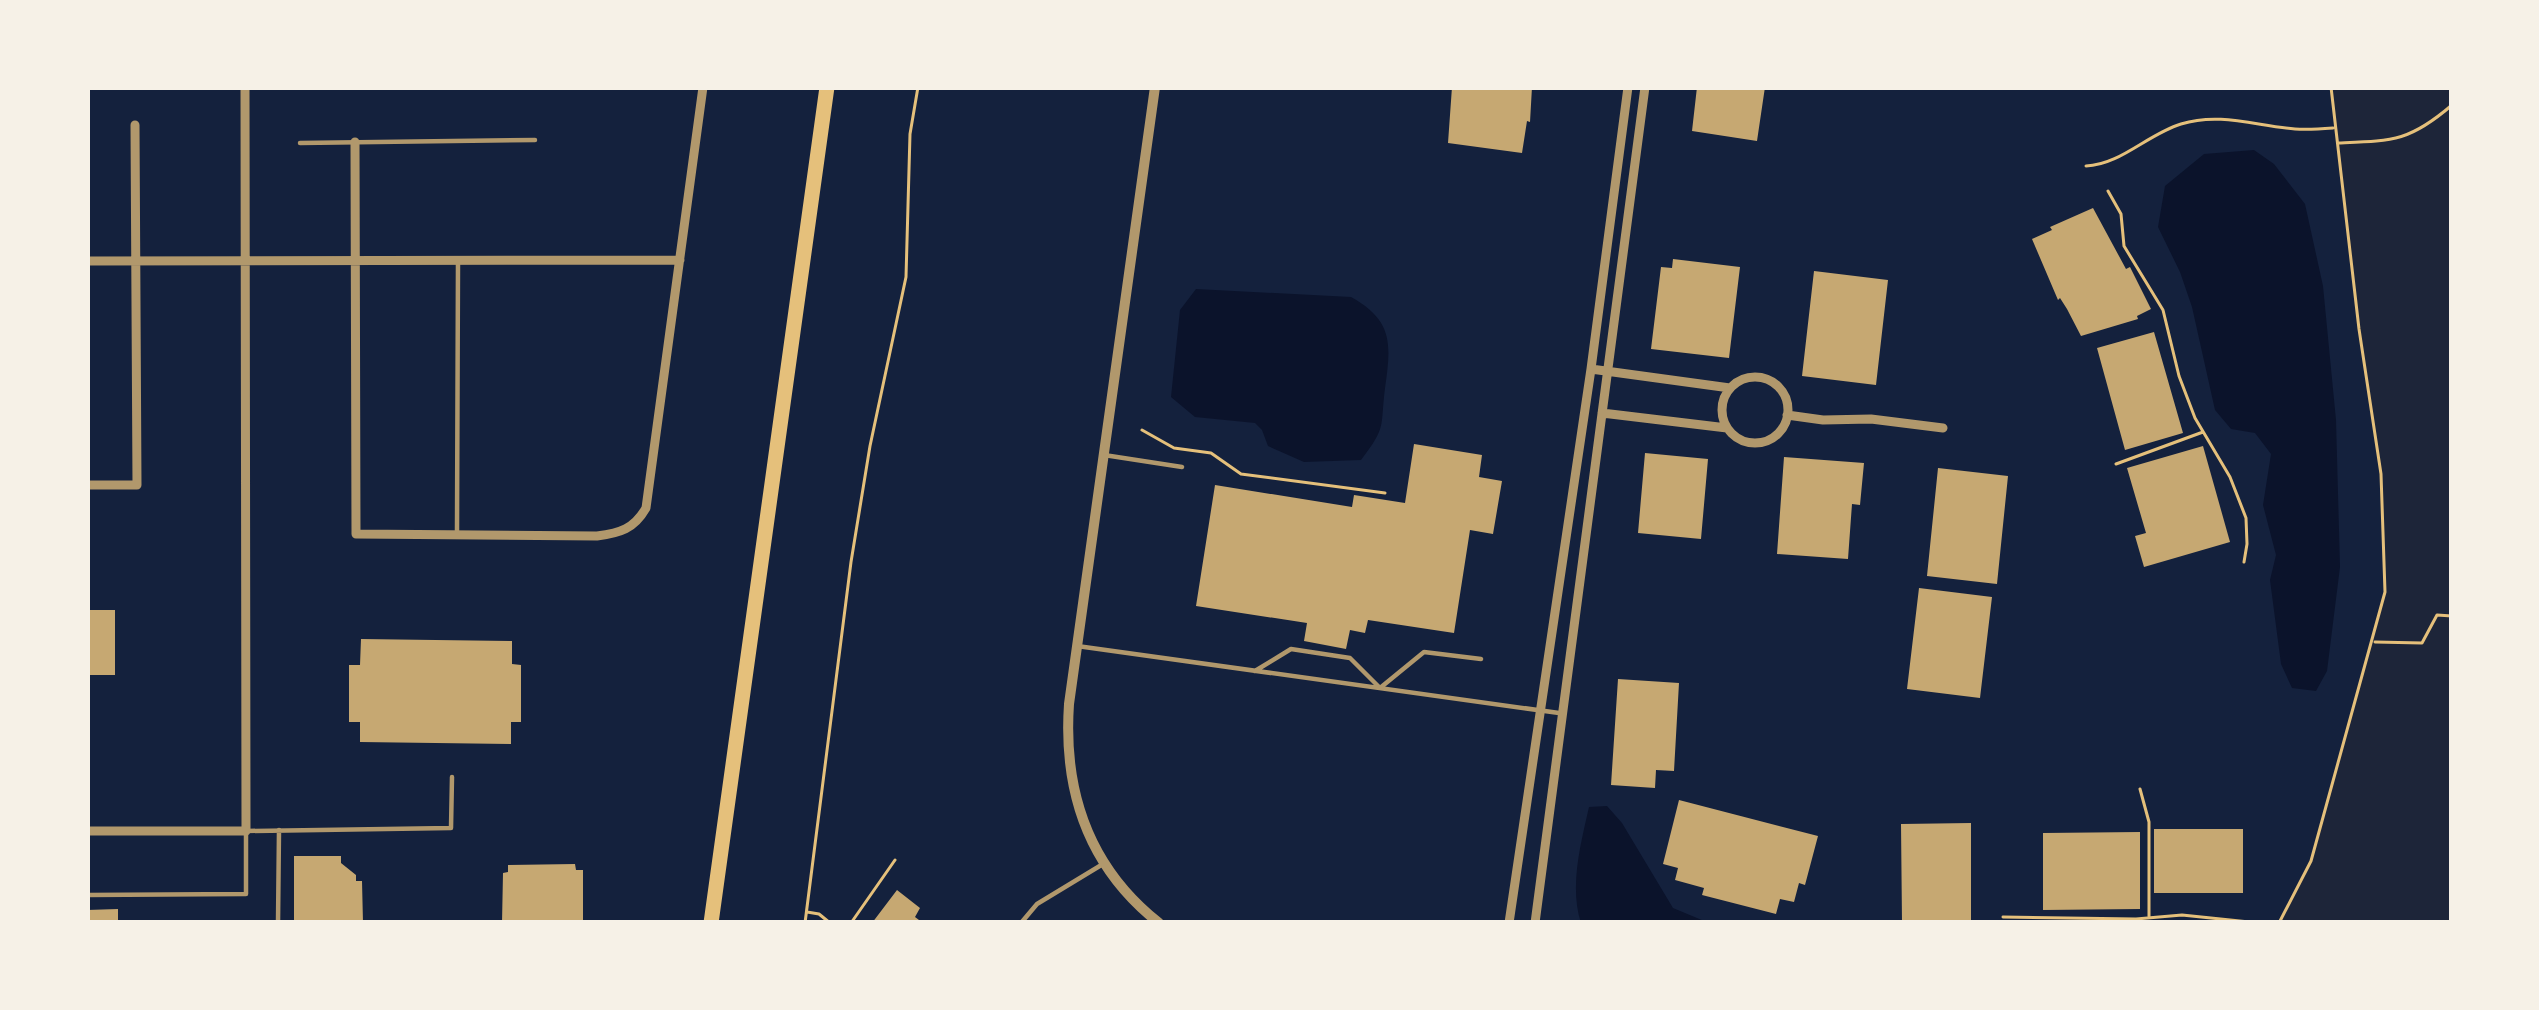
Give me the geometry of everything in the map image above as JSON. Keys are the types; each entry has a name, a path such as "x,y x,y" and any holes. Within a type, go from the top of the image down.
{"highway":[{"path":"711,923 827,87"}],"street":[{"path":"87,831 246,831 245,87"},
{"path":"355,142 356,534 597,536 629,529 646,508 704,87"},
{"path":"1155,87 1067,739 1081,817 1103,864 1159,923"},
{"path":"1509,923 1628,87"},
{"path":"1535,923 1645,87"},
{"path":"87,485 137,485 135,124"},
{"path":"87,261 680,260"},
{"path":"1591,369 1730,388"},
{"path":"1585,411 1727,428 1742,440 1762,442 1780,432 1787,416 1783,393 1768,380 1748,377 1730,388 1722,407 1727,428"},
{"path":"1787,416 1943,428"}],"lane":[{"path":"300,142 535,140"},
{"path":"457,533 458,260"},
{"path":"1104,455 1182,467"},
{"path":"1077,646 1563,713"},
{"path":"1256,671 1291,650 1350,658 1380,688"},
{"path":"1380,688 1424,652 1481,658"},
{"path":"87,896 246,894 246,831 452,828 452,777"},
{"path":"278,923 279,830"},
{"path":"1021,923 1037,904 1103,864"}],"path":[{"path":"805,923 851,562 906,277 910,134 917,87"},
{"path":"2279,923 2311,861 2385,592 2381,474 2331,87"},
{"path":"2336,142 2402,139 2452,105"},
{"path":"2086,166 2104,165 2179,124 2214,118 2296,130 2335,128"},
{"path":"2108,190 2122,214 2123,246 2163,310 2195,418 2230,477 2246,518 2244,562"},
{"path":"1142,430 1174,448 1211,453 1241,474 1384,493"},
{"path":"2116,464 2204,431"},
{"path":"2372,642 2422,644 2437,615 2452,616"},
{"path":"2140,789 2149,822 2149,918"},
{"path":"851,923 895,860"},
{"path":"806,912 830,923"},
{"path":"2003,917 2196,915 2259,923"}],"shaded area":[{"path":"2332,87 2452,87 2452,923 2279,923 2311,861 2385,592 2381,474 2359,329"},
{"path":"2254,150 2274,164 2305,204 2323,286 2336,420 2340,567 2327,671 2316,691 2292,688 2281,664 2270,580 2276,555 2263,505 2271,454 2255,433 2231,429 2215,410 2192,307 2158,227 2165,186 2204,154"},
{"path":"1196,289 1351,297 1375,315 1386,335 1387,373 1381,426 1361,460 1304,462 1268,446 1255,423 1195,417 1171,397 1180,310"},
{"path":"1607,806 1673,908 1709,923 1581,923 1576,880 1589,807"}],"building":[{"path":"1452,87 1532,87 1522,153 1448,143"},
{"path":"1697,87 1765,87 1757,141 1692,131"},
{"path":"2093,208 2151,309 2138,319 2081,336 2058,300 2032,239"},
{"path":"1673,259 1740,267 1729,358 1651,349 1661,267 1672,268"},
{"path":"1814,271 1888,280 1876,385 1802,376"},
{"path":"2154,332 2183,433 2125,450 2097,348"},
{"path":"1414,444 1482,455 1479,477 1502,481 1493,534 1470,530 1454,633 1368,620 1365,633 1350,630 1346,649 1304,641 1307,623 1196,606 1215,485 1352,507 1354,495 1405,503"},
{"path":"2203,446 2230,542 2144,567 2135,536 2146,533 2127,468"},
{"path":"1645,453 1708,459 1701,539 1638,533"},
{"path":"1784,457 1864,463 1860,505 1852,504 1848,559 1777,554"},
{"path":"1938,468 2008,476 1997,584 1927,576"},
{"path":"1919,588 1992,597 1980,698 1907,689"},
{"path":"87,610 115,610 115,675 87,675"},
{"path":"361,639 512,641 512,664 521,665 521,722 511,722 511,744 360,742 360,722 349,722 349,665 360,665"},
{"path":"1618,679 1679,683 1674,771 1656,770 1655,788 1611,785"},
{"path":"1679,800 1818,836 1805,885 1799,883 1794,902 1780,899 1776,914 1702,895 1704,888 1675,880 1678,868 1663,864"},
{"path":"1971,823 1971,923 1902,923 1901,824"},
{"path":"2154,829 2243,829 2243,893 2154,893"},
{"path":"2140,832 2140,909 2043,910 2043,833"},
{"path":"294,856 341,856 341,863 356,875 356,881 362,881 363,923 294,923"},
{"path":"575,864 576,870 583,870 583,923 502,923 503,873 508,872 508,865"},
{"path":"897,890 920,908 915,917 923,923 872,923"},
{"path":"118,909 118,923 87,923 87,910"}]}
